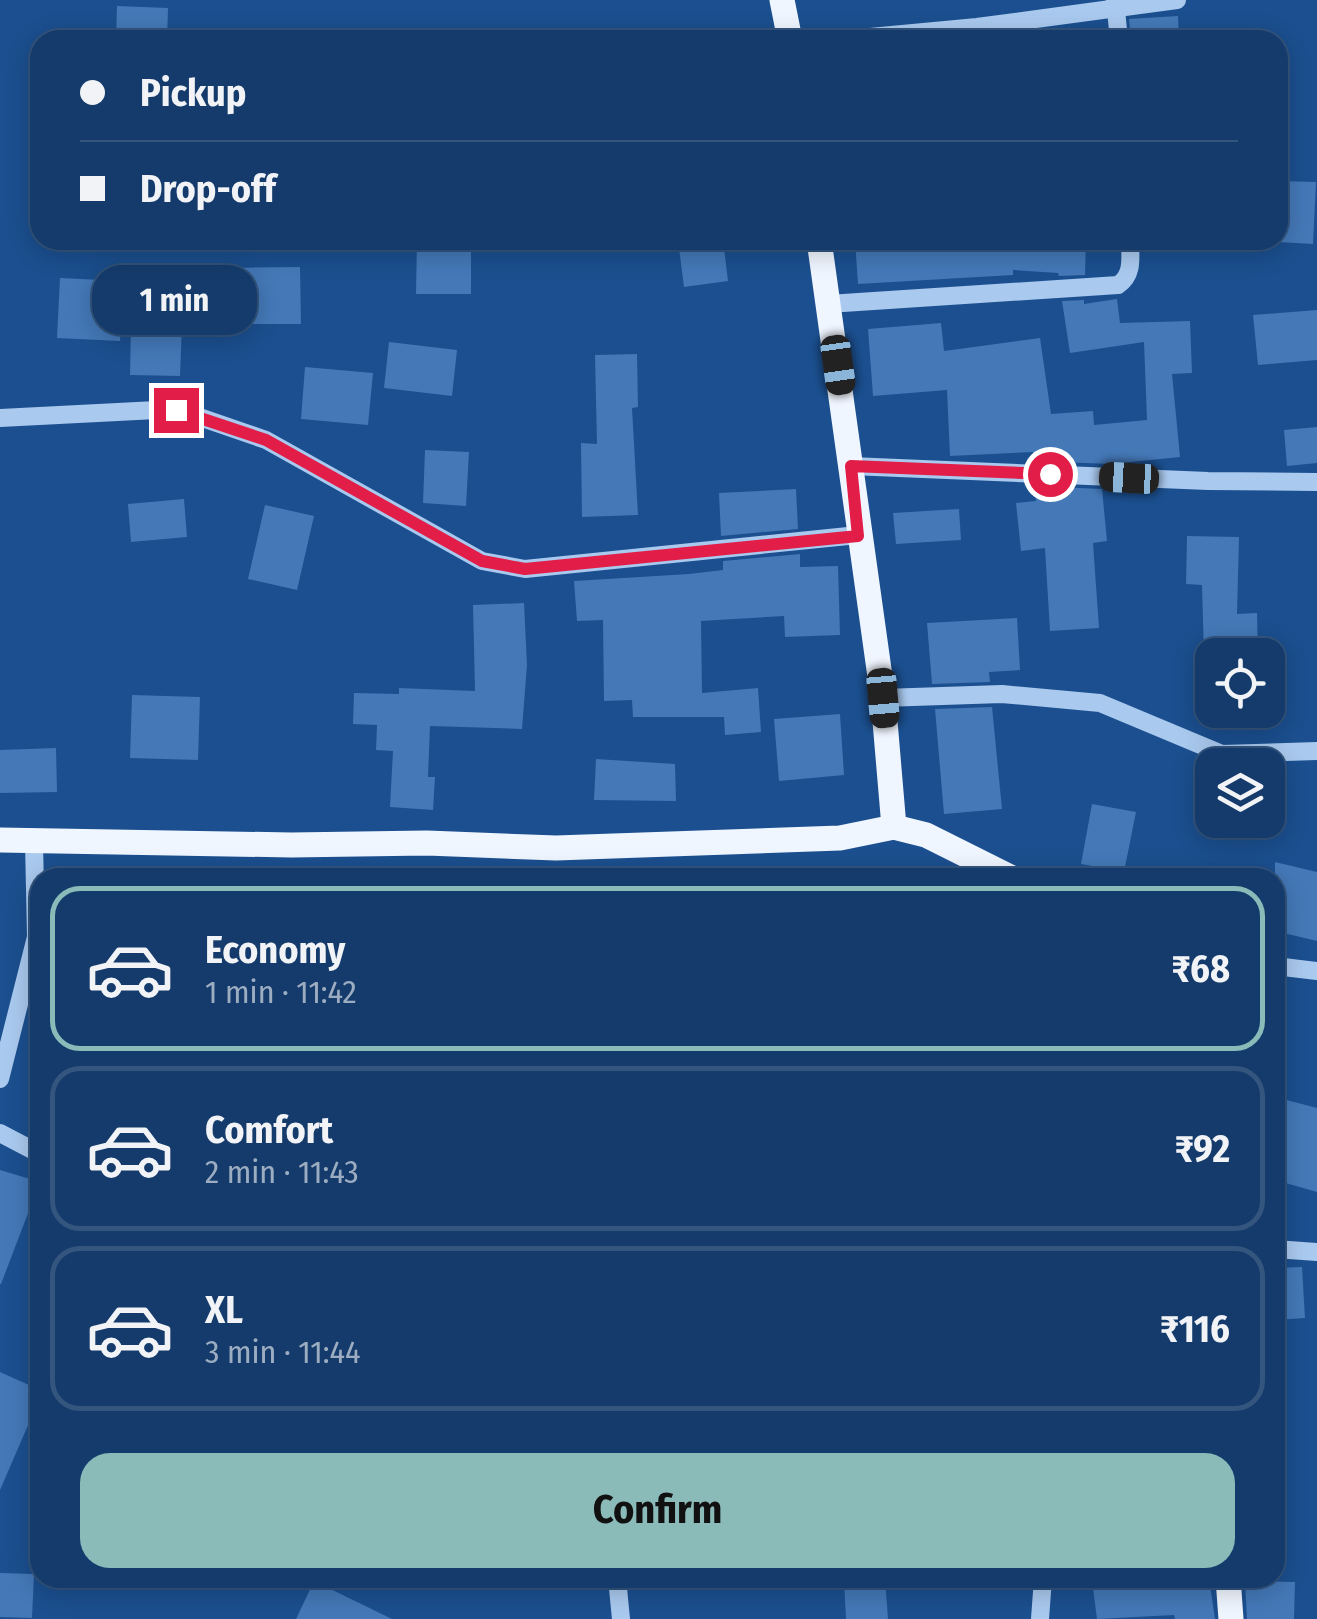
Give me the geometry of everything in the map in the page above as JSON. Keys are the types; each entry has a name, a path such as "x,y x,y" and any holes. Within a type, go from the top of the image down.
{"main road":[{"path":"782,0 788,30"},
{"path":"820,250 883,698 894,827"},
{"path":"0,840 428,843 556,848 840,838 894,827 926,835 992,868"},
{"path":"1229,1588 1231,1619"}],"street":[{"path":"945,30 1116,4 1177,0"},
{"path":"1116,4 1119,30"},
{"path":"828,304 1118,285 1129,272 1130,250"},
{"path":"0,418 176,410 266,440 482,561 525,569 858,536"},
{"path":"851,466 1317,482"},
{"path":"883,698 1002,694 1100,703 1222,754 1317,751"},
{"path":"34,842 35,868"},
{"path":"0,1079 30,961"},
{"path":"1285,967 1317,970"},
{"path":"0,1133 30,1149"},
{"path":"1285,1250 1317,1252"},
{"path":"618,1588 622,1619"},
{"path":"1040,1619 1042,1588"}],"building":[{"path":"117,6 168,8 167,30 116,30"},
{"path":"1178,16 1179,30 1130,30 1129,19"},
{"path":"1288,181 1316,182 1313,244 1288,243"},
{"path":"417,250 471,250 471,294 416,294"},
{"path":"679,250 724,250 728,281 684,287"},
{"path":"856,250 1086,250 1085,275 1013,270 1013,275 858,284"},
{"path":"300,267 301,324 227,324 226,268"},
{"path":"60,278 123,281 120,341 57,338"},
{"path":"1117,299 1120,323 1190,321 1192,373 1172,374 1180,457 1111,464 1033,461 1033,452 950,456 947,390 873,396 868,329 941,323 944,351 1040,338 1051,414 1093,411 1094,425 1147,420 1144,342 1070,353 1062,301 1084,300 1084,304"},
{"path":"1317,310 1317,360 1258,365 1253,315"},
{"path":"131,324 182,325 180,376 130,375"},
{"path":"389,342 457,350 452,396 384,388"},
{"path":"637,354 638,407 632,408 638,515 582,517 581,443 597,444 595,355"},
{"path":"305,367 373,373 368,425 301,419"},
{"path":"1317,427 1317,463 1287,466 1284,430"},
{"path":"425,450 469,452 466,506 423,503"},
{"path":"1035,486 1102,489 1107,541 1093,543 1099,628 1050,631 1045,548 1021,551 1016,503 1036,501"},
{"path":"796,489 798,529 721,536 719,493"},
{"path":"184,499 187,537 131,542 128,504"},
{"path":"265,505 314,516 297,590 248,579"},
{"path":"959,509 961,540 896,544 893,513"},
{"path":"1187,536 1239,537 1237,614 1257,613 1258,638 1204,638 1202,585 1186,584"},
{"path":"800,554 800,567 838,566 840,635 785,637 784,616 701,621 702,693 758,688 761,732 725,735 724,717 633,717 632,700 604,701 603,620 577,621 574,581 723,570 723,561"},
{"path":"524,603 527,665 522,729 430,726 428,777 435,777 433,810 390,807 393,751 376,750 377,725 353,724 354,693 399,694 399,688 475,691 473,605"},
{"path":"1017,618 1020,670 989,672 990,682 932,684 927,623"},
{"path":"132,695 200,697 198,760 130,758"},
{"path":"992,707 1002,809 944,814 935,709"},
{"path":"840,714 844,775 779,781 774,719"},
{"path":"56,748 57,792 0,793 0,750"},
{"path":"596,759 675,764 676,801 594,800"},
{"path":"1092,804 1136,812 1125,868 1081,864"},
{"path":"1275,862 1317,872 1317,941 1285,933 1285,868 1275,868"},
{"path":"1285,1100 1317,1108 1317,1192 1285,1183"},
{"path":"0,1170 30,1179 30,1208 0,1284"},
{"path":"1302,1267 1305,1318 1285,1319 1285,1268"},
{"path":"0,1372 30,1386 30,1424 0,1490"},
{"path":"0,1573 30,1574 32,1618 0,1617"},
{"path":"1285,1582 1295,1582 1294,1619 1247,1619 1245,1588 1285,1588"},
{"path":"311,1588 328,1588 392,1619 296,1619"},
{"path":"844,1588 886,1588 888,1619 846,1619"},
{"path":"1093,1588 1210,1588 1215,1619 1175,1619 1174,1615 1097,1619"}],"route":[{"path":"176,410 266,440 482,561 525,569 858,536 851,466 1050,474"}]}
